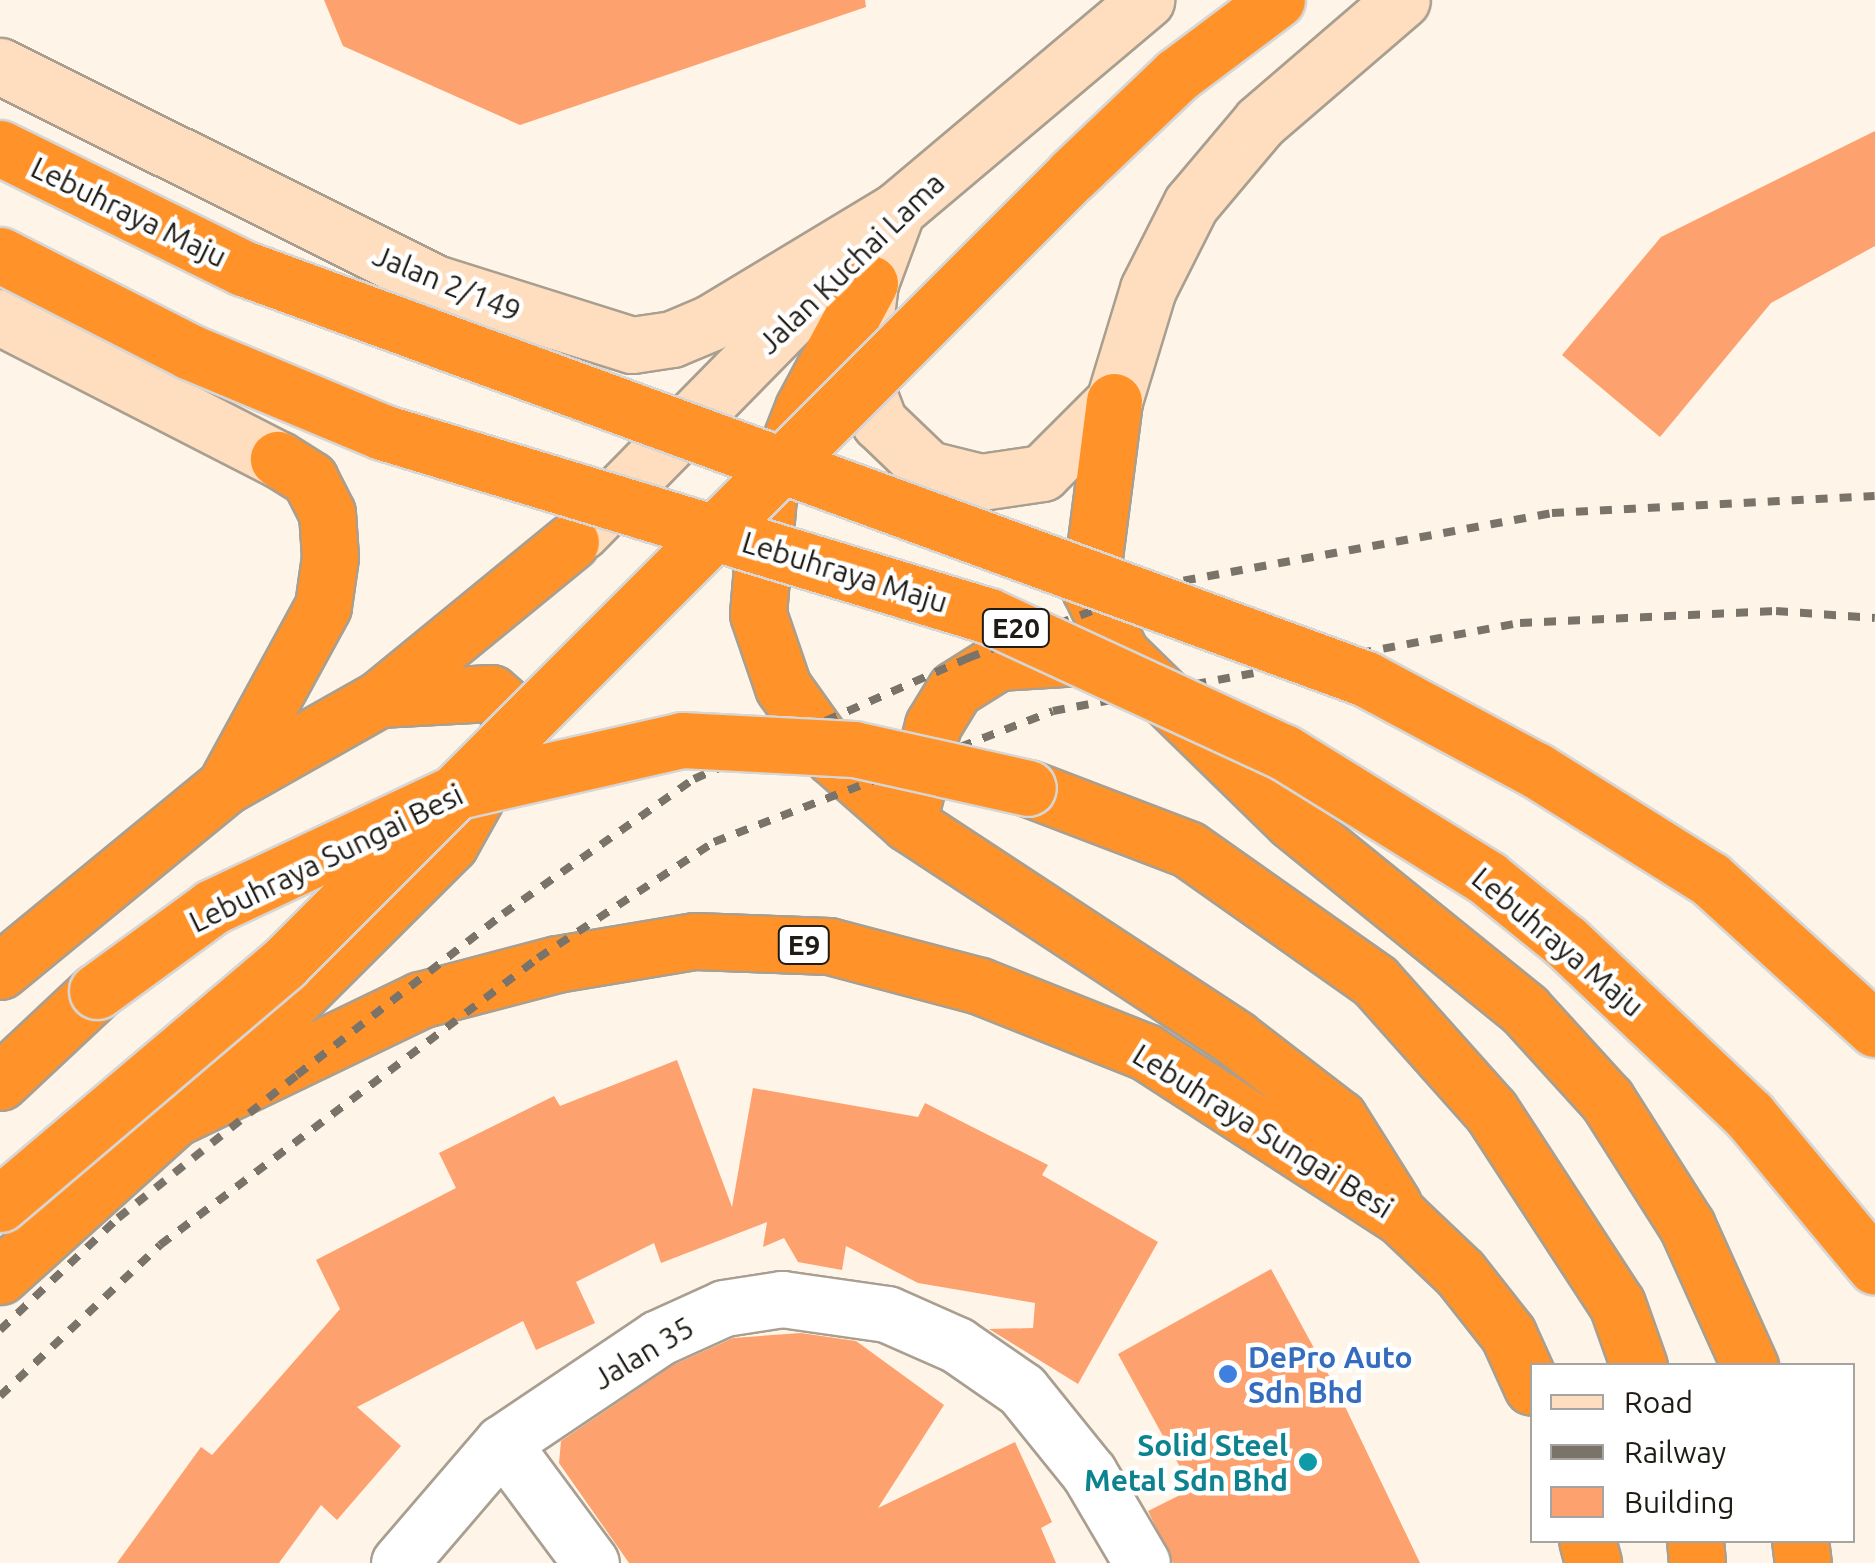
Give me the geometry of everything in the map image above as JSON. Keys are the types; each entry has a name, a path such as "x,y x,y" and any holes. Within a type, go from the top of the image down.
{"highway":[{"path":"0,1204 284,963 1073,174 1177,75 1277,0"},
{"name":"Lebuhraya Maju","path":"0,148 243,268 1366,679 1536,770 1710,879 1875,1029"},
{"name":"Lebuhraya Maju","path":"0,254 190,352 382,432 989,616 1284,752 1487,878 1566,942 1749,1115 1875,1267"},
{"path":"870,283 804,408 768,496 758,614 783,687 833,757 908,822 1235,1038 1339,1118 1401,1217"},
{"path":"1114,401 1090,589 1121,654 1292,821 1526,1010 1607,1100 1687,1226 1749,1363"},
{"path":"225,786 324,606 330,556 326,512 310,479 278,459"},
{"path":"0,971 225,786 379,699 572,542"},
{"path":"908,822 933,725 955,689 998,662 1121,654"},
{"path":"175,1118 450,844 505,746 513,712 491,693 379,699"},
{"name":"Lebuhraya Sungai Besi","path":"0,1082 97,991 212,907 458,791 682,740 854,750 1028,788 1188,849 1375,981 1491,1111 1617,1304 1638,1363"},
{"name":"Lebuhraya Sungai Besi","path":"0,1276 175,1118 437,996 556,964 695,941 828,946 980,986 1146,1052 1401,1217 1460,1274 1508,1334 1530,1382"}],"main road":[{"name":"Jalan Kuchai Lama","path":"572,542 897,210 1146,0"},
{"path":"897,210 870,283 859,370 879,422 928,469 982,482 1042,474 1114,401 1148,289 1191,204 1260,122 1402,0"},
{"name":"Jalan 2/149","path":"0,66 438,284 632,345 672,340 710,323 897,210"},
{"path":"0,316 278,459"}],"street":[{"name":"Jalan 35","path":"399,1563 502,1444 658,1338 724,1308 782,1299 888,1314 957,1345 1022,1390 1089,1472 1142,1563"},
{"path":"502,1444 590,1563"}],"building":[{"path":"324,0 865,0 866,7 520,125 343,46"},
{"path":"1875,131 1875,246 1771,303 1660,437 1562,355 1661,237"},
{"path":"677,1060 732,1207 753,1088 918,1117 925,1103 1048,1165 1042,1175 1158,1242 1078,1384 989,1329 1033,1328 1035,1303 918,1283 846,1246 842,1270 798,1262 784,1238 763,1247 767,1222 661,1263 654,1243 576,1282 595,1323 536,1350 523,1321 357,1407 401,1446 337,1520 321,1505 279,1563 117,1563 201,1447 212,1455 340,1309 316,1260 456,1188 439,1153 554,1096 560,1106"},
{"path":"1271,1269 1339,1394 1420,1563 1173,1563 1148,1511 1192,1489 1118,1354"},
{"path":"801,1333 856,1341 944,1405 878,1508 1015,1442 1052,1522 1041,1528 1056,1563 629,1563 559,1463 561,1441 673,1365 733,1338"}],"railway":[{"path":"0,1330 118,1218 297,1075 503,914 694,779 968,658 1160,585 1552,513 1875,496"},
{"path":"0,1396 160,1245 538,958 714,842 1053,711 1520,623 1776,611 1875,618"}],"place":[{"name":"DePro Auto Sdn Bhd","path":"1228,1374"},
{"name":"Solid Steel Metal Sdn Bhd","path":"1308,1462"}]}
